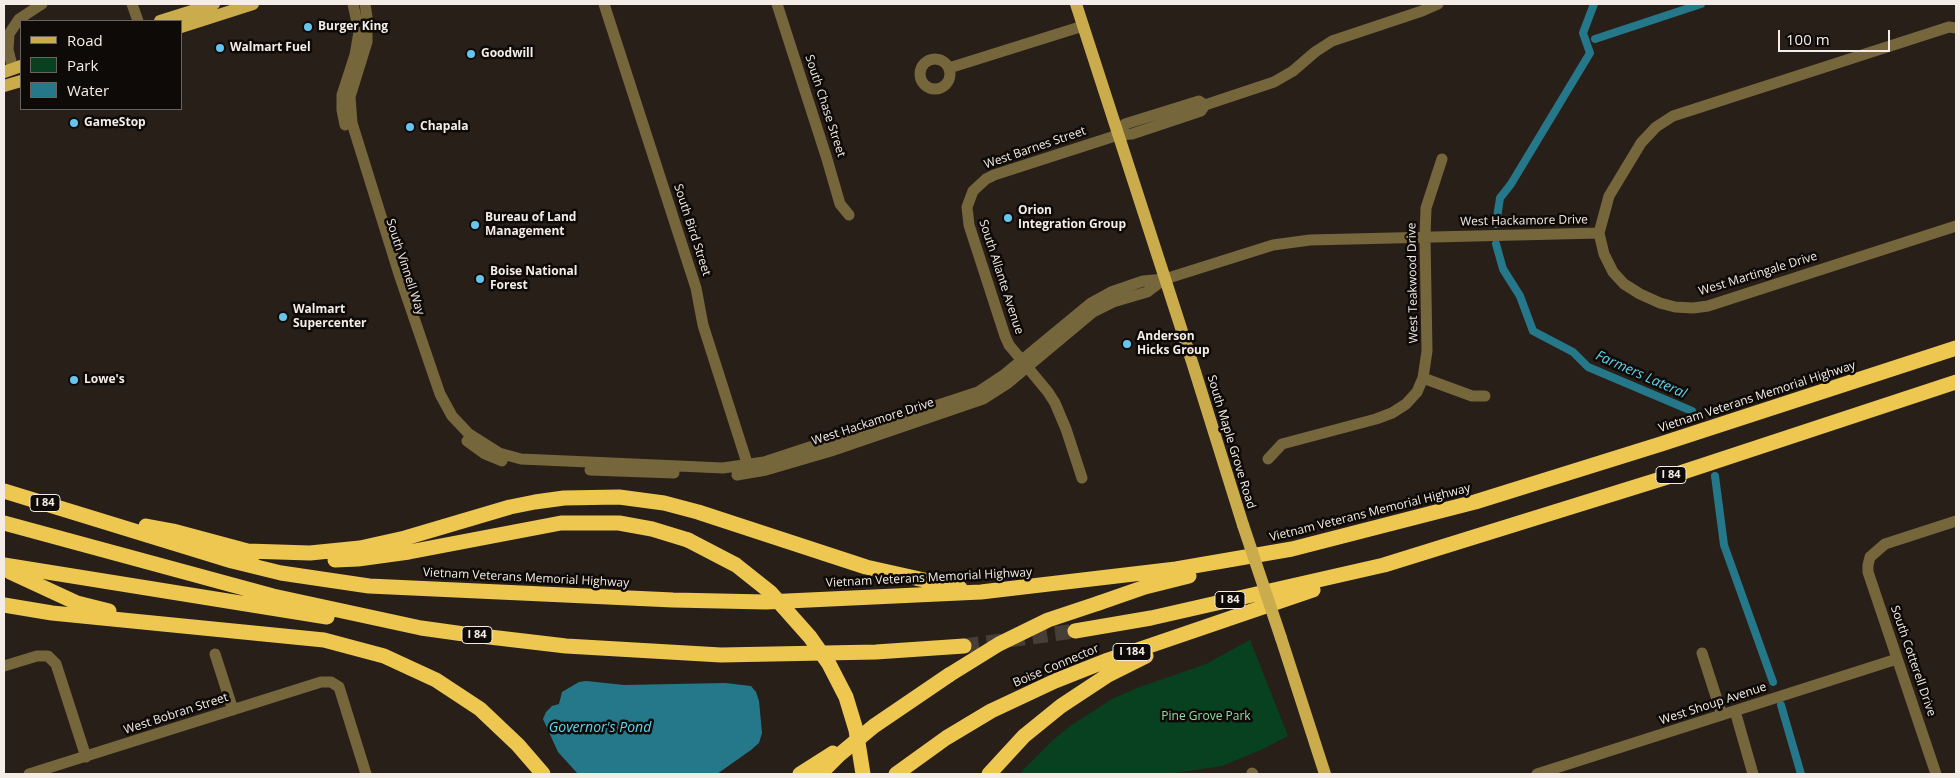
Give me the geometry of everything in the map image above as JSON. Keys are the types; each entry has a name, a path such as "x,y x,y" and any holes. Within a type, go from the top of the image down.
{"highway":[{"name":"Vietnam Veterans Memorial Highway","path":"4,491 232,561 281,573 368,586 673,600 766,602 982,592 1176,569 1292,550 1494,497 1956,348"},
{"name":"I 84","path":"1075,631 1151,618 1384,565 1677,474 1956,382"},
{"path":"247,551 310,554 360,548 404,538 510,507 535,502 564,498 619,497 664,503 698,512 866,567 982,592"},
{"path":"86,516 174,531 247,551 310,561 358,559 409,552 534,527 569,523 619,523 652,529 688,540 743,570 770,592 810,637 829,664 846,697 856,730 863,774"},
{"name":"I 84","path":"4,523 273,596 421,628 566,646 721,655 876,652 964,646"},
{"path":"800,774 949,675 999,644 1048,620 1145,587 1292,550"},
{"name":"Boise Connector","path":"896,774 946,738 991,711 1055,681 1108,660 1384,565"},
{"path":"4,567 48,572 354,622 421,628"},
{"path":"4,567 77,602 148,623"},
{"path":"4,605 52,613 324,640 384,656 436,680 480,709 518,745 543,774"},
{"path":"990,774 1024,736 1061,706 1108,675 1199,630"},
{"path":"820,774 838,755 874,726"}],"main road":[{"path":"182,27 253,4"},
{"name":"South Maple Grove Road","path":"1076,4 1325,774"},
{"path":"163,20 208,6"},
{"path":"182,20 208,6"},
{"path":"4,78 10,75 13,69"},
{"path":"4,86 20,81"}],"street":[{"path":"13,69 8,50 10,34 19,19 42,4"},
{"path":"132,4 138,20"},
{"name":"South Vinnell Way","path":"353,4 359,32 355,55 342,95 344,121 421,346 444,400 452,416 469,434 484,444 510,457 552,466"},
{"name":"South Vinnell Way","path":"365,4 367,42 350,97 352,123 421,346"},
{"name":"South Bird Street","path":"604,4 696,288 703,325 748,466"},
{"name":"South Chase Street","path":"777,4 840,204 849,215"},
{"name":"West Barnes Street","path":"969,199 979,184 994,175 1118,135 1126,124 1200,101 1205,105 1274,82 1293,71 1315,52 1332,41 1438,4"},
{"path":"949,68 1083,26"},
{"name":"West Hackamore Drive","path":"655,468 736,475 766,470 831,451 973,403 995,393 1025,363 1099,297 1143,281 1165,279 1273,245 1292,241 1599,233 1609,196 1641,143 1656,127 1673,116 1949,27 1956,28"},
{"name":"West Teakwood Drive","path":"1268,460 1282,444 1392,413 1406,404 1417,392 1423,378 1428,351 1426,208 1442,159"},
{"name":"South Allante Avenue","path":"969,199 967,216 969,225 1009,345 1048,392 1061,416 1082,478"},
{"name":"West Martingale Drive","path":"1599,233 1604,254 1613,272 1624,284 1660,303 1674,307 1693,308 1718,303 1956,226"},
{"name":"West Hackamore Drive","path":"552,466 723,468 748,466 970,395 1025,363"},
{"path":"1423,378 1472,396 1485,396"},
{"name":"South Cotterell Drive","path":"1936,774 1868,572 1870,557 1886,544 1956,521"},
{"path":"1702,653 1722,715"},
{"path":"215,654 233,710"},
{"path":"4,666 37,656 48,656 56,664 86,757"},
{"name":"West Shoup Avenue","path":"1537,774 1897,659"},
{"name":"West Bobran Street","path":"29,774 321,682 331,682 339,687 366,774"},
{"path":"1735,711 1753,774"}],"green space":[{"name":"Pine Grove Park","path":"1250,640 1288,736 1261,750 1222,766 1168,774 1019,774 1070,726 1112,699 1137,688 1206,664"}],"water":[{"name":"Governor's Pond","path":"579,682 624,685 725,683 751,686 756,692 759,701 762,733 759,743 717,774 578,774 558,752 543,719 546,712 552,706 559,704 562,692"}],"waterway":[{"name":"Farmers Lateral","path":"1496,224 1500,198 1511,184 1590,53 1583,33 1594,4"},
{"path":"1595,39 1701,4"},
{"name":"Farmers Lateral","path":"1496,244 1503,269 1520,296 1533,331 1573,352 1588,367 1692,411"},
{"name":"Farmers Lateral","path":"1715,476 1724,545 1773,682"},
{"name":"Farmers Lateral","path":"1781,705 1801,774"}],"tunnel":[{"path":"964,646 1075,631"}],"place":[{"name":"Burger King","path":"308,27"},
{"name":"Walmart Fuel","path":"220,48"},
{"name":"Goodwill","path":"471,54"},
{"name":"GameStop","path":"74,123"},
{"name":"Chapala","path":"410,127"},
{"name":"Orion Integration Group","path":"1008,218"},
{"name":"Bureau of Land Management","path":"475,225"},
{"name":"Boise National Forest","path":"480,279"},
{"name":"Walmart Supercenter","path":"283,317"},
{"name":"Anderson Hicks Group","path":"1127,344"},
{"name":"Lowe's","path":"74,380"}]}
